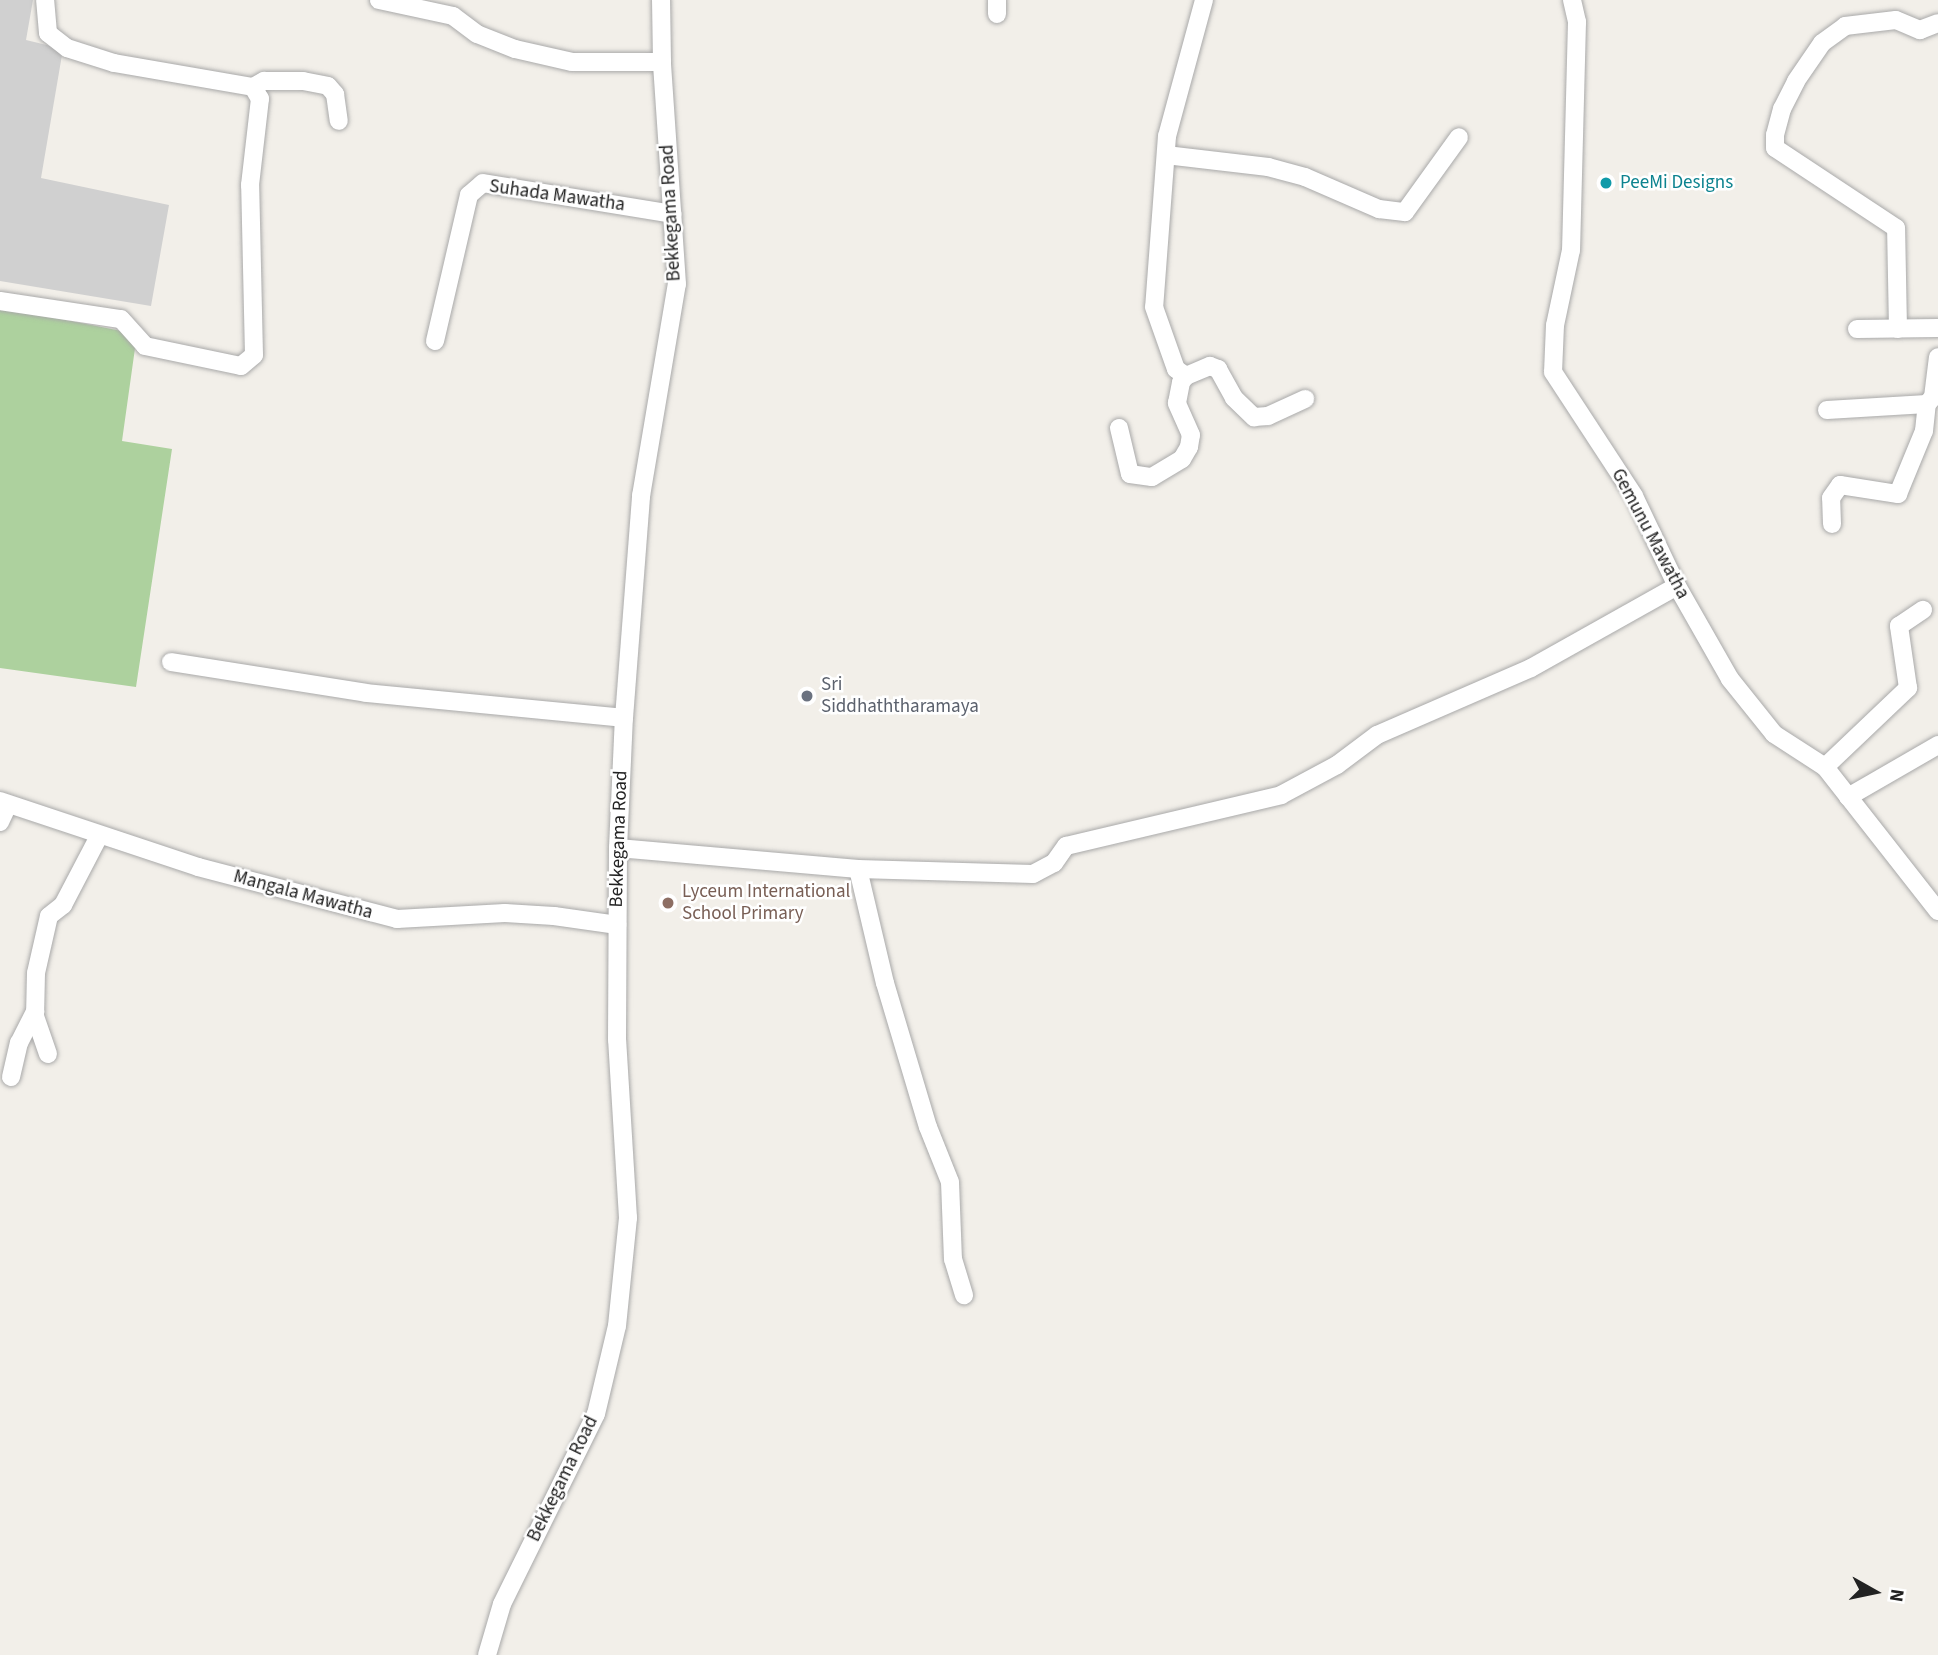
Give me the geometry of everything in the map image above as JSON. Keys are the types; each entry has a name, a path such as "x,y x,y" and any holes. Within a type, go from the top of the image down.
{"street":[{"path":"45,0 48,33 67,48 114,63 253,87 264,81 303,81 327,86 335,94 339,121"},
{"path":"379,0 453,16 477,34 515,49 572,62 662,62"},
{"name":"Bekkegama Road","path":"486,1655 502,1604 596,1414 617,1326 628,1218 617,1040 618,848 624,718 641,496 677,284 662,62 661,0"},
{"path":"1186,376 1176,369 1154,307 1167,136 1204,0"},
{"name":"Gemunu Mawatha","path":"1572,0 1577,22 1571,250 1555,326 1553,372 1634,496 1677,586 1730,679 1774,734 1825,768 1938,911"},
{"path":"1898,330 1896,228 1775,148 1775,135 1782,109 1796,81 1822,43 1845,26 1896,20 1920,30 1938,23"},
{"path":"0,301 121,319 145,346 241,366 254,355 250,185 260,99 253,87"},
{"path":"1167,155 1268,167 1305,177 1379,209 1405,212 1459,137"},
{"name":"Suhada Mawatha","path":"435,341 468,195 483,183 672,214"},
{"path":"1857,329 1938,328"},
{"path":"1832,524 1831,498 1840,485 1898,494 1924,431 1927,404 1933,397 1938,365"},
{"path":"1119,428 1130,474 1152,477 1182,459 1189,447 1191,435 1177,403 1181,382 1186,376 1210,366 1218,369 1234,398 1254,417 1268,416 1305,399"},
{"path":"1826,410 1927,404"},
{"path":"1927,404 1930,416 1938,421"},
{"path":"618,848 858,869 1033,874 1054,863 1066,846 1281,795 1337,765 1377,736 1531,668 1677,586"},
{"path":"1825,768 1908,688 1899,626 1923,610"},
{"path":"171,662 366,693 624,718"},
{"path":"1848,797 1938,745"},
{"path":"0,822 4,803"},
{"name":"Mangala Mawatha","path":"4,803 198,867 397,919 505,913 554,916 617,925"},
{"path":"48,1054 35,1011 36,973 49,916 63,905 99,836"},
{"path":"858,869 878,960 928,1127 950,1182 953,1259 964,1295"},
{"path":"11,1077 19,1043 35,1011"}],"shaded area":[{"path":"0,0 33,0 26,40 63,49 41,178 169,205 151,306 0,281"}],"green space":[{"path":"0,307 137,334 122,441 172,449 136,687 0,668"}],"place":[{"name":"PeeMi Designs","path":"1606,183"},
{"name":"Sri Siddhaththaramaya","path":"807,696"},
{"name":"Lyceum International School Primary","path":"668,903"}]}
